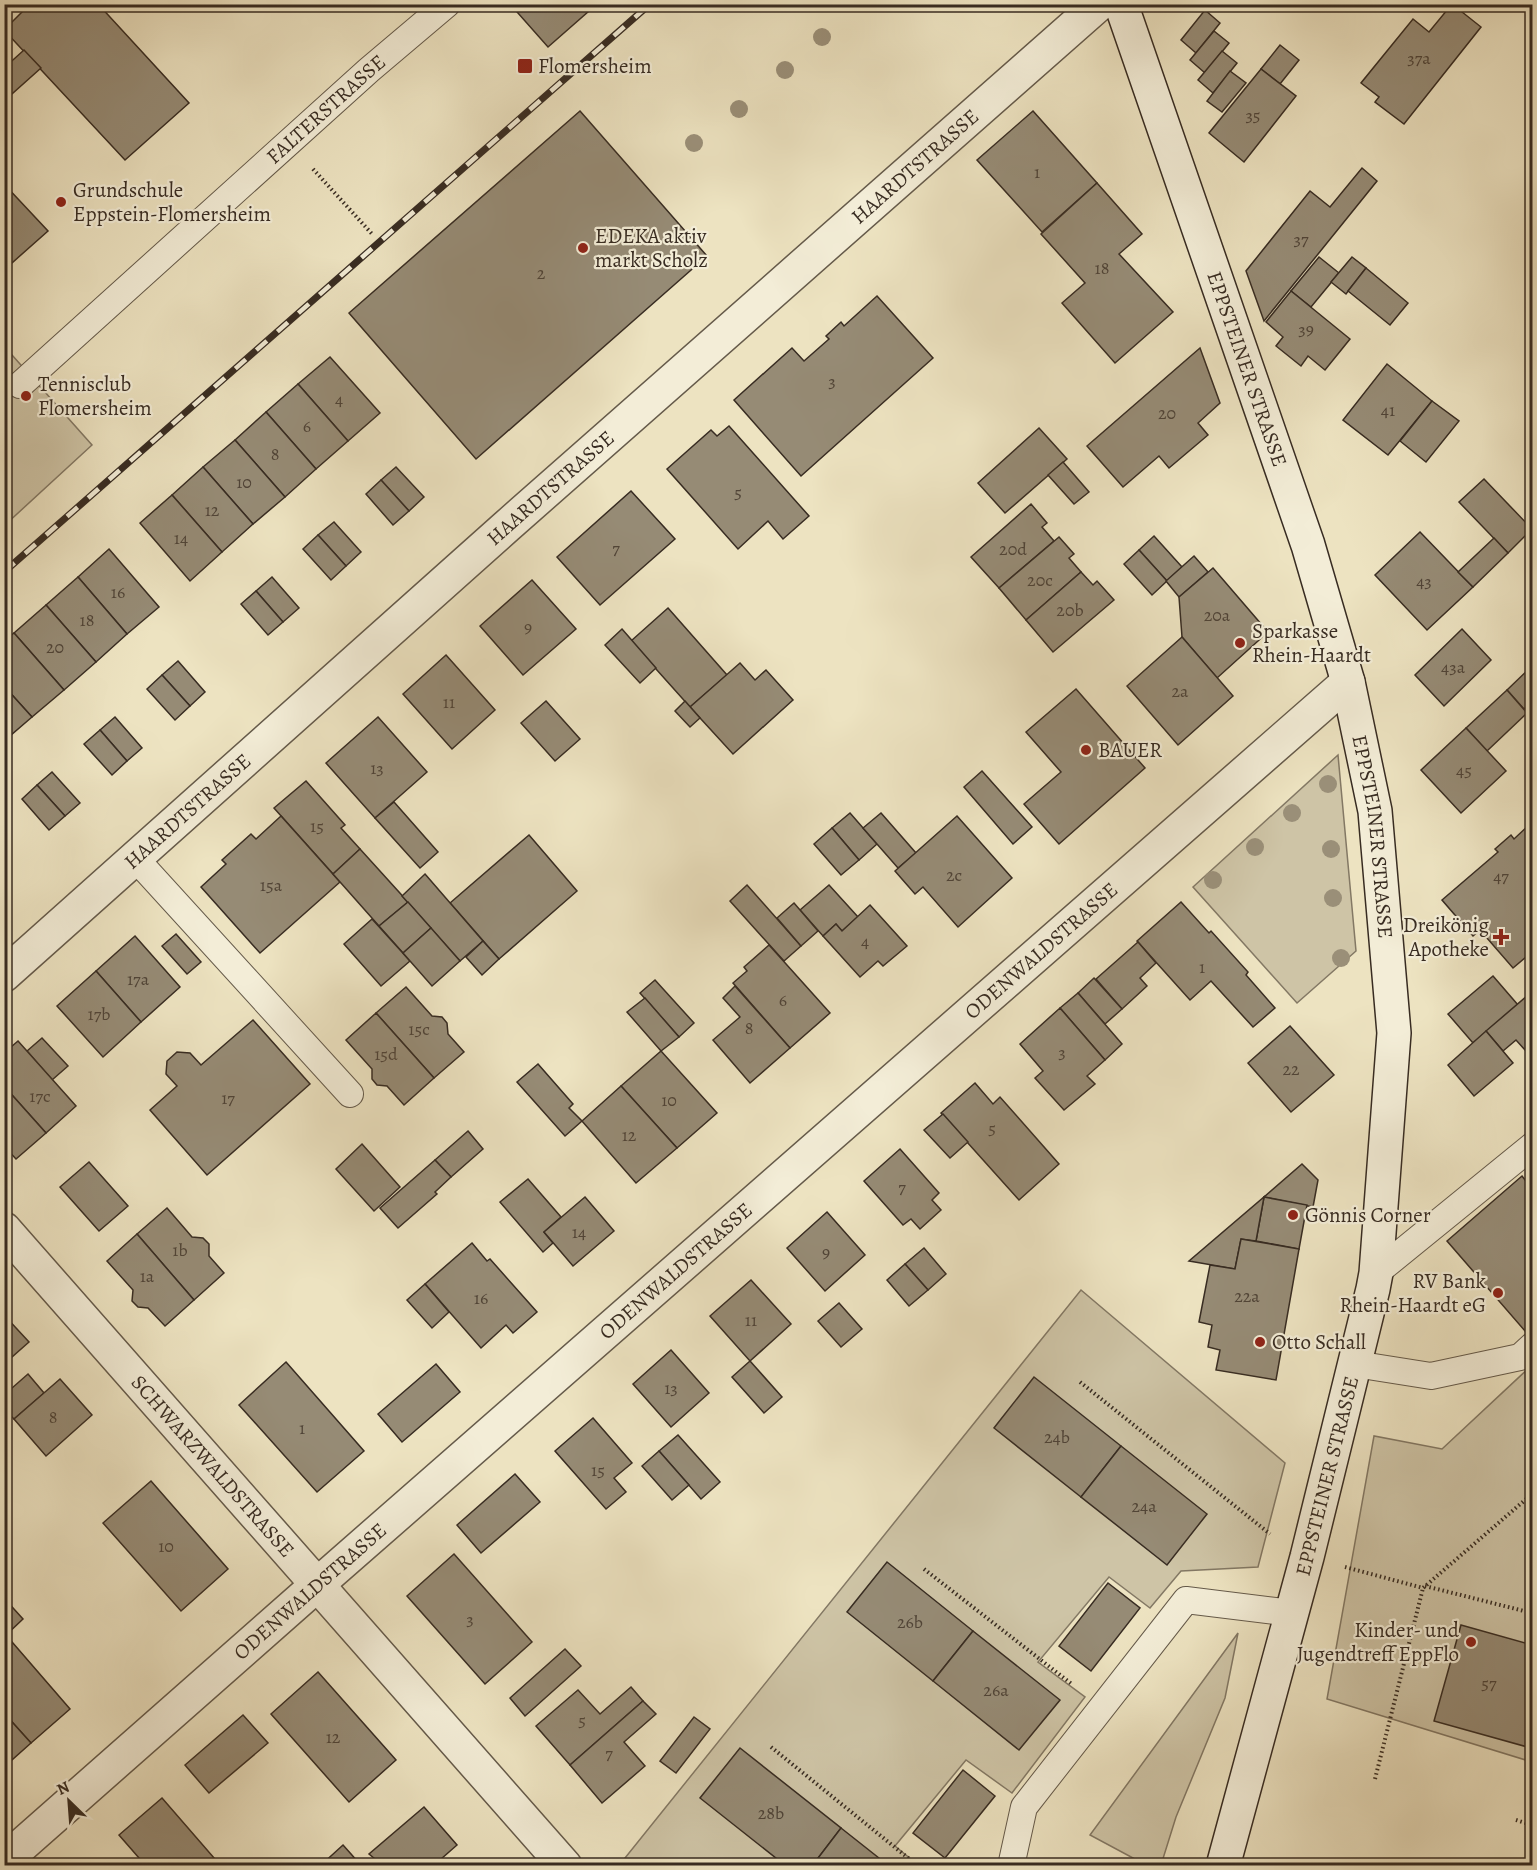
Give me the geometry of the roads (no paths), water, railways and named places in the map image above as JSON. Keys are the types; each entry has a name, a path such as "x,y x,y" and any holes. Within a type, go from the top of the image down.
{"street":[{"name":"HAARDTSTRASSE","path":"4,975 1099,4"},
{"name":"EPPSTEINER STRASSE","path":"1121,4 1308,545 1348,682 1375,811 1394,1033 1376,1273 1307,1557 1223,1866"},
{"name":"ODENWALDSTRASSE","path":"4,1861 1348,682"},
{"name":"SCHWARZWALDSTRASSE","path":"4,1229 565,1866"}],"lane":[{"name":"FALTERSTRASSE","path":"20,385 369,70 447,4"},
{"path":"135,858 350,1094"},
{"path":"1376,1273 1533,1146"},
{"path":"1354,1364 1431,1376 1520,1356 1533,1346"},
{"path":"1011,1866 1024,1807 1186,1600 1292,1613"}],"railway":[{"path":"4,572 650,4"}],"place":[{"name":"Flomersheim","path":"525,66"},
{"name":"Grundschule Eppstein-Flomersheim","path":"61,202"},
{"name":"EDEKA aktiv markt Scholz","path":"583,248"},
{"name":"Tennisclub Flomersheim","path":"26,396"},
{"name":"Sparkasse Rhein-Haardt","path":"1240,643"},
{"name":"BAUER","path":"1086,750"},
{"name":"Dreikönig Apotheke","path":"1501,937"},
{"name":"Gönnis Corner","path":"1293,1215"},
{"name":"RV Bank Rhein-Haardt eG","path":"1498,1293"},
{"name":"Otto Schall","path":"1260,1342"},
{"name":"Kinder- und Jugendtreff EppFlo","path":"1471,1642"}]}
